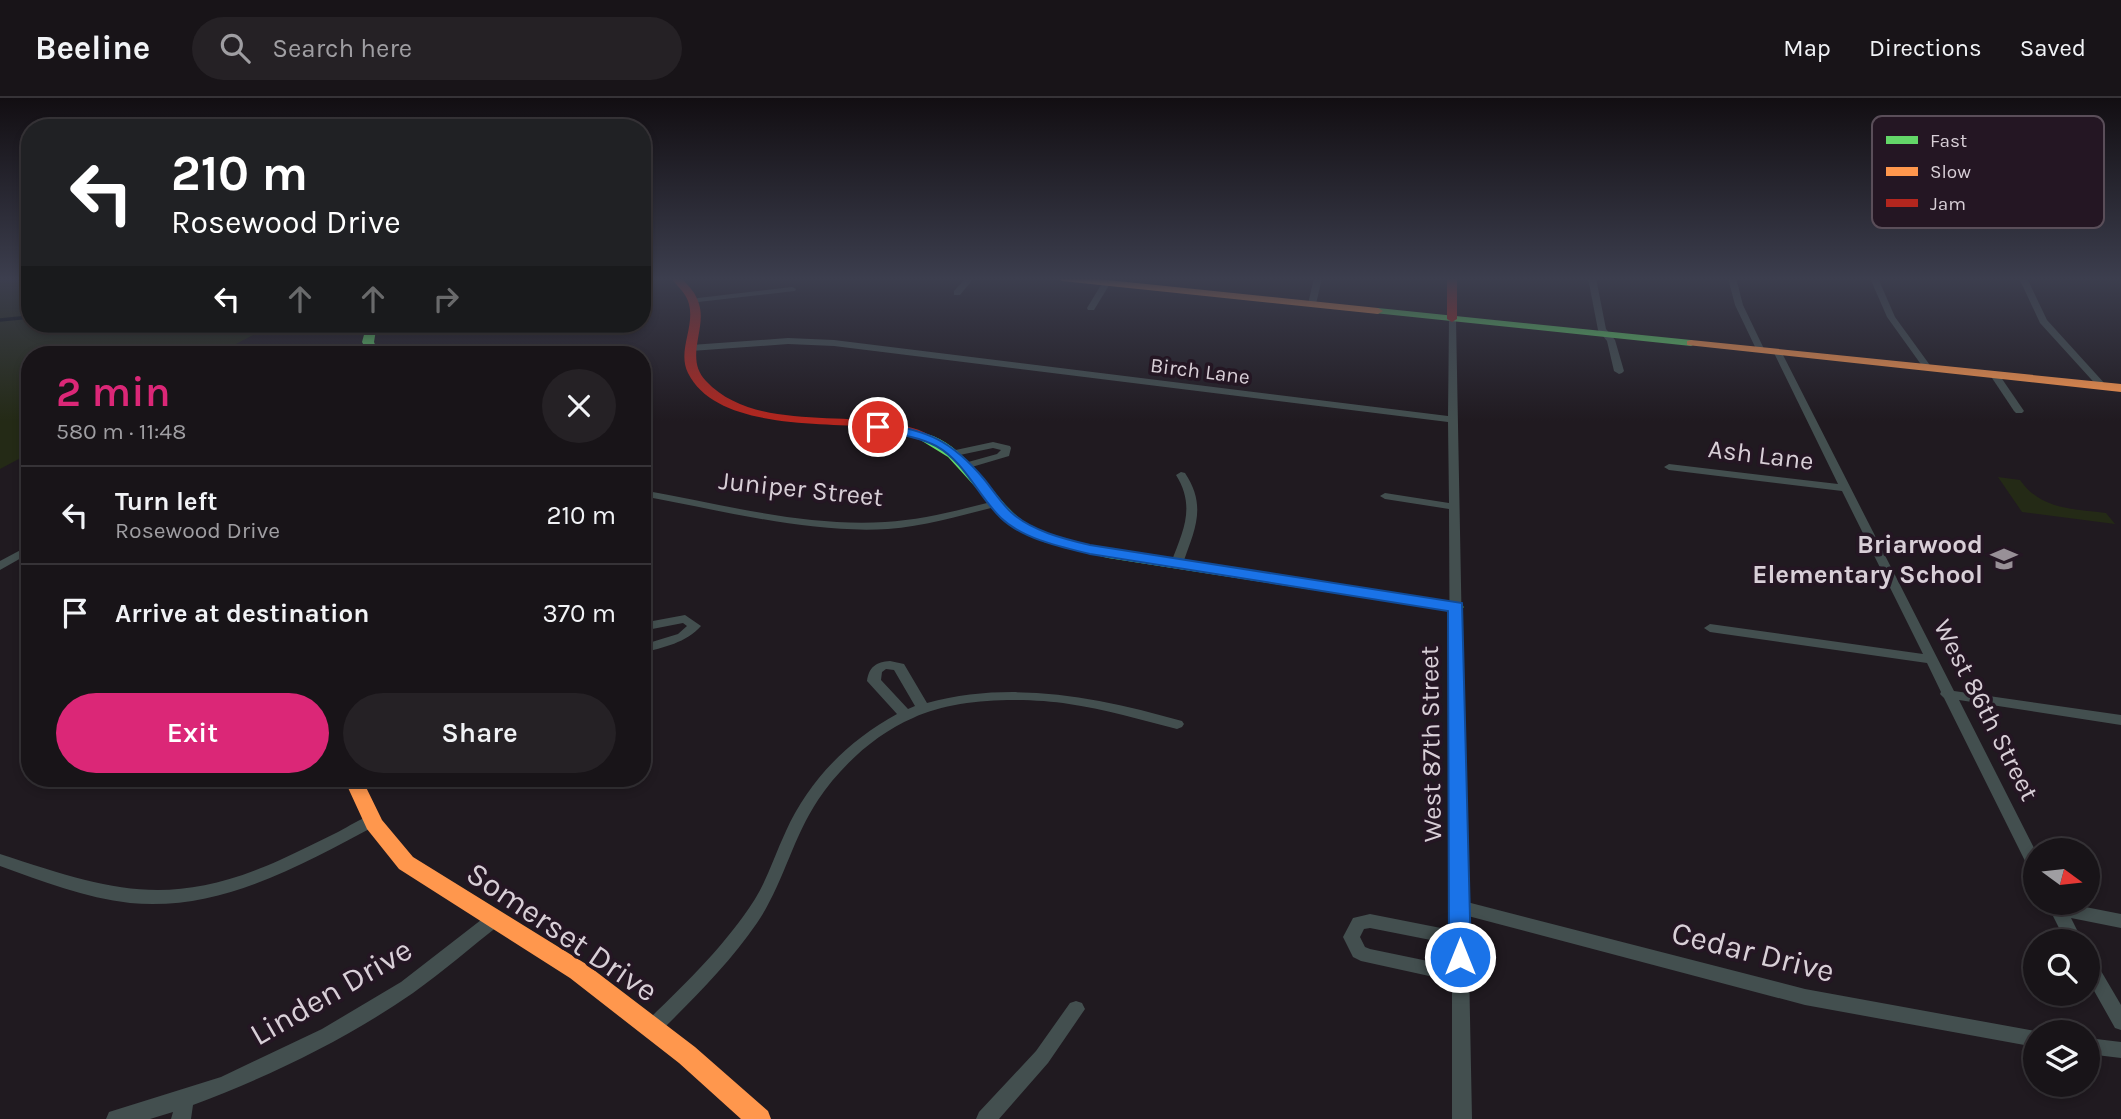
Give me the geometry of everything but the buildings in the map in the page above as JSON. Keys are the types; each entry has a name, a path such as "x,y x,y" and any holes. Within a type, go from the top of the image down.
{"street":[{"path":"694,326 689,363 696,380 704,388 735,404 771,412 905,431 941,444 960,459 995,503 1020,525 1051,540 1177,563 1456,607"},
{"name":"West 87th Street","path":"1452,326 1462,1119"},
{"path":"1516,326 2121,388"},
{"path":"1601,326 1619,371"},
{"path":"1749,326 1761,351"},
{"path":"1897,326 1927,368"},
{"path":"2047,326 2104,387"},
{"name":"Birch Lane","path":"691,348 776,342 834,343 1454,420"},
{"name":"West 86th Street","path":"1779,353 2023,842"},
{"path":"1995,375 2019,411"},
{"name":"Ash Lane","path":"1669,467 1847,488"},
{"path":"1177,563 1194,505 1194,494 1181,475"},
{"name":"Juniper Street","path":"651,494 802,519 871,526 933,519 995,503"},
{"path":"1385,496 1455,507"},
{"path":"0,566 21,554"},
{"path":"12,559 21,560"},
{"path":"651,625 685,618 695,625 682,637 651,646"},
{"path":"1710,628 1930,659"},
{"path":"906,715 874,681 874,673 879,667 889,664 899,667 925,709"},
{"path":"1947,694 2121,720"},
{"path":"652,1028 734,942 762,901 813,796 832,771 856,749 906,715 989,698 1034,695 1068,699 1177,724"},
{"name":"Somerset Drive","path":"355,787 372,821 391,849 406,863 578,971 652,1028 752,1117"},
{"path":"0,860 121,895 148,897 187,894 269,872 372,821"},
{"name":"Cedar Drive","path":"1460,907 1805,997 2023,1037"},
{"path":"2095,915 2121,921"},
{"name":"Linden Drive","path":"116,1119 185,1098 277,1062 342,1028 421,977 496,918"},
{"path":"1460,938 1370,920 1359,923 1351,937 1359,952 1367,956 1460,975"},
{"path":"2100,985 2121,1022"},
{"path":"986,1119 1042,1057 1076,1009"},
{"path":"2100,1047 2121,1050"},
{"path":"181,1119 185,1098"}],"green space":[{"path":"0,326 21,326 21,333 257,333 232,346 21,346 21,458 0,469"},
{"path":"1998,477 2020,480 2028,490 2048,503 2070,509 2106,513 2115,524 2022,512"}],"traffic: fast":[{"path":"1521,326 1691,343"},
{"path":"370,333 370,346"},
{"path":"927,438 953,454 1014,521 1049,539 1108,554 1456,607"}],"traffic: slow":[{"path":"1691,343 2121,388"},
{"path":"357,787 374,824 406,863 578,971 687,1055 759,1119"}],"traffic: jam":[{"path":"694,326 690,359 693,371 702,384 726,401 752,412 871,424 900,429 927,438"}],"place":[{"name":"Briarwood Elementary School","path":"2004,559"}],"route":[{"path":"878,427 922,436 955,453 1007,517 1029,531 1051,540 1090,550 1456,607 1460,957"}]}
